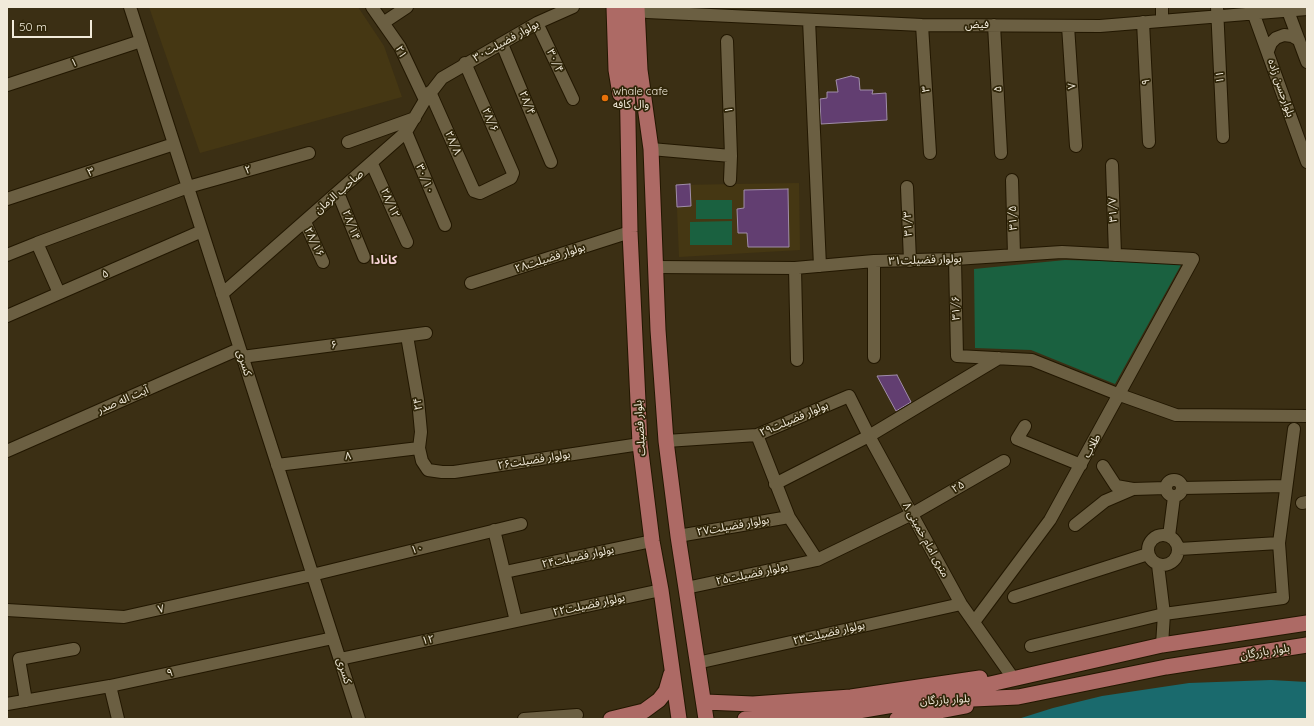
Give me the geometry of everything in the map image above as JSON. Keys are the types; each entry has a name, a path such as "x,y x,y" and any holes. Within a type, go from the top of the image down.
{"main road":[{"name":"بلوار فضیلت","path":"614,7 616,70 628,147"},
{"name":"بلوار فضیلت","path":"624,7 634,70 651,149"},
{"name":"بلوار فضیلت","path":"644,9 634,70 628,147 630,232 640,444 652,541 661,590 678,712"},
{"name":"بلوار فضیلت","path":"644,9 657,267 658,330 666,441 678,536 697,663 705,702 706,719"},
{"path":"635,330 658,330"},
{"name":"بلوار بازرگان","path":"911,702 1162,645 1307,623"},
{"name":"بلوار بازرگان","path":"911,702 1018,696 1166,667 1307,645"},
{"path":"611,719 644,711 659,700 666,691 673,669"},
{"path":"705,702 753,704 851,697 972,678 1013,678"},
{"path":"897,719 1018,696"},
{"path":"745,719 852,712 911,702"}],"street":[{"name":"کسری","path":"130,7 359,719"},
{"name":"۲۱","path":"372,7 400,47 428,96"},
{"path":"384,23 407,7"},
{"name":"بولوار فضیلت۳۰","path":"442,78 465,63 502,44 537,23 573,7"},
{"path":"1162,7 1162,21"},
{"name":"فیض","path":"644,9 809,20 922,25 1068,26 1162,21 1218,12 1254,14 1307,9"},
{"path":"1288,11 1307,62"},
{"name":"۱۱","path":"1218,12 1223,137"},
{"name":"بلوارحسن زاده","path":"1254,14 1307,162"},
{"path":"809,20 820,266"},
{"name":"۹","path":"1144,22 1149,142"},
{"name":"۳۰/۴","path":"537,23 573,99"},
{"name":"۳","path":"922,25 930,153"},
{"name":"۵","path":"994,25 1001,153"},
{"name":"۷","path":"1068,26 1076,146"},
{"path":"1268,51 1276,38 1284,35 1292,36 1299,40"},
{"name":"۱","path":"727,40 731,156 730,180"},
{"name":"۱","path":"7,85 141,41"},
{"name":"۲۸/۴","path":"502,44 551,162"},
{"name":"۲۸/۶","path":"465,63 513,173 511,178 476,193"},
{"name":"صاحب الزمان","path":"222,294 372,164 406,132 428,96 442,78"},
{"name":"۲۸/۸","path":"428,96 476,193"},
{"path":"348,142 415,118"},
{"name":"۳۰/۱۰","path":"406,132 445,225"},
{"name":"۳","path":"7,199 174,144"},
{"path":"651,149 731,156"},
{"name":"۲","path":"7,256 37,243 188,187 309,153"},
{"name":"۲۸/۱۲","path":"372,164 407,242"},
{"name":"۳۱/۷","path":"1112,164 1115,254"},
{"name":"۳۱/۵","path":"1012,180 1014,255"},
{"name":"۳۱/۳","path":"907,187 910,261"},
{"name":"۲۸/۱۴","path":"338,193 364,257"},
{"name":"۲۸/۱۶","path":"305,222 323,262"},
{"name":"۵","path":"7,316 202,231"},
{"name":"بولوار فضیلت۲۸","path":"471,283 630,232"},
{"path":"37,243 59,294"},
{"name":"بولوار فضیلت۳۱","path":"657,267 795,268 874,261 955,259 1062,252 1193,259"},
{"name":"۳۱/۶","path":"955,259 957,356 999,358"},
{"name":"طلاب","path":"974,622 1050,520 1120,395 1193,259"},
{"path":"874,261 874,357"},
{"path":"795,268 797,360"},
{"name":"۶","path":"241,353 407,336 426,332"},
{"name":"۲۴","path":"407,336 418,400 421,432 419,448 422,461 428,470"},
{"name":"آیت اله صدر","path":"7,451 241,353"},
{"path":"775,484 869,436 999,358 1032,360 1120,395 1176,415 1307,416"},
{"name":"بولوار فضیلت۲۹","path":"666,441 757,435 849,396"},
{"name":"۸ متری امام خمینی","path":"849,396 869,436 961,604 1013,678"},
{"path":"1025,426 1017,439 1081,465"},
{"path":"1031,646 1164,614 1283,598 1279,543 1294,429"},
{"path":"757,435 789,517 817,560"},
{"name":"بولوار فضیلت۲۶","path":"428,470 436,472 454,472 640,444"},
{"name":"۸","path":"277,465 419,448"},
{"name":"۲۵","path":"817,560 912,514 1004,461"},
{"path":"1103,466 1116,486 1132,489 1174,491 1268,485 1286,486"},
{"path":"1268,485 1288,473"},
{"path":"1105,501 1116,486"},
{"path":"1075,525 1105,501 1132,489"},
{"path":"1169,536 1174,491"},
{"name":"بولوار فضیلت۲۷","path":"678,536 789,517"},
{"name":"۱۰","path":"312,575 521,524"},
{"path":"494,530 516,621"},
{"path":"1159,535 1169,536 1176,541 1179,549 1173,562 1158,565 1150,559 1148,554 1148,544 1159,535"},
{"name":"بولوار فضیلت۲۴","path":"505,572 652,541"},
{"path":"1179,549 1279,543"},
{"path":"1014,597 1148,554"},
{"name":"بولوار فضیلت۲۵","path":"686,588 817,560"},
{"path":"1158,565 1164,614 1162,645"},
{"name":"۷","path":"7,610 124,617 312,575"},
{"name":"بولوار فضیلت۲۲","path":"516,621 661,590"},
{"name":"بولوار فضیلت۲۳","path":"697,663 961,604"},
{"name":"۱۲","path":"340,659 516,621"},
{"name":"۹","path":"7,704 110,686 333,638"},
{"path":"26,701 19,659 74,649"},
{"path":"110,686 118,719"},
{"path":"524,719 577,716"}],"shaded area":[{"path":"149,7 358,7 384,46 402,97 200,153"},
{"path":"799,183 800,250 679,257 676,185"}],"green space":[{"path":"696,200 732,200 732,219 696,219"},
{"path":"732,221 732,245 690,245 690,222"},
{"path":"1065,260 1182,263 1115,384 1031,350 975,348 974,269"}],"water":[{"path":"1271,680 1307,682 1307,719 1018,719 1053,708 1102,696 1189,683"}],"building":[{"path":"851,76 859,78 860,90 873,90 872,94 886,93 887,120 821,124 820,99 827,98 827,92 838,92 836,80"},
{"path":"690,184 691,206 677,207 676,185"},
{"path":"788,189 789,247 748,247 747,233 738,233 737,209 744,208 744,190"},
{"path":"897,375 911,402 896,411 877,376"}],"place":[{"name":"whale cafe وال کافه","path":"605,98"}],"district":[{"name":"کانادا","path":"384,260"}]}
